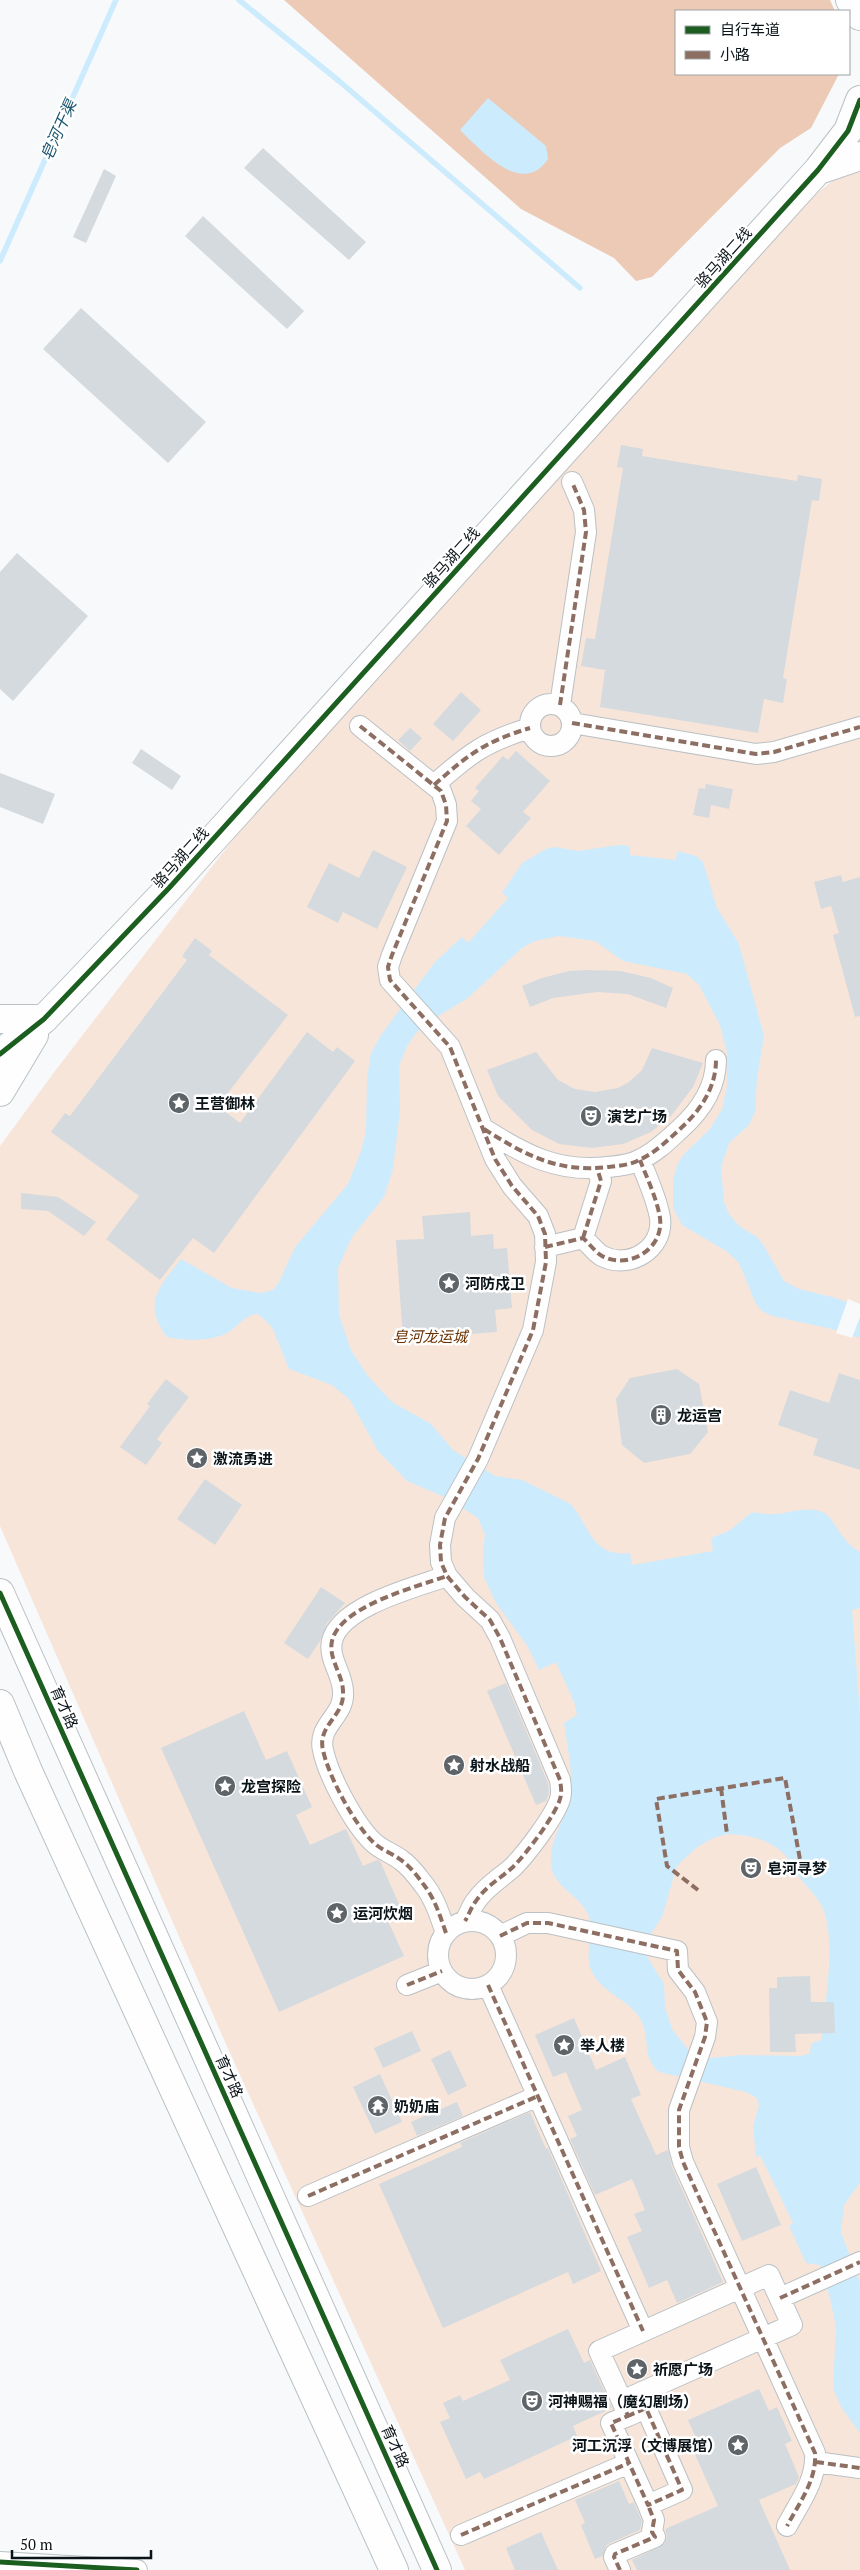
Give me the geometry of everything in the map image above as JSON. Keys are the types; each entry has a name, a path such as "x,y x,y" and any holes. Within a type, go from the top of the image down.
{"street":[{"name":"骆马湖二线","path":"44,1019 169,888 818,170 848,131 860,100"},
{"path":"818,170 860,156"},
{"path":"560,705 586,532 584,510 572,482"},
{"path":"547,704 560,705 566,710 572,723 568,737 556,745 542,744 536,740 530,728 531,715 535,710 547,704"},
{"path":"572,723 756,754 774,752 860,727"},
{"path":"360,726 441,791 446,805 447,821 388,967 390,980 450,1047 495,1159 512,1186 538,1216 545,1234 546,1262 533,1330 478,1459 445,1518 440,1545 441,1562 447,1576 465,1598 490,1620 500,1638 560,1780 560,1800 529,1849 513,1867 490,1884 475,1902 465,1922"},
{"path":"434,785 475,751 497,738 530,728"},
{"path":"0,1019 44,1019"},
{"path":"0,1054 44,1019"},
{"path":"0,1092 44,1019"},
{"path":"484,1129 515,1149 544,1162 571,1168 624,1166 640,1160 660,1147 680,1129 704,1100 716,1076 716,1060"},
{"path":"583,1238 601,1256 615,1260 631,1259 652,1248 659,1235 660,1218 640,1160"},
{"path":"583,1238 601,1181 597,1168"},
{"path":"545,1247 583,1238"},
{"path":"446,1933 435,1902 425,1885 402,1860 372,1842 351,1814 322,1749 322,1732 341,1707 344,1692 332,1656 332,1640 344,1623 358,1610 447,1576"},
{"name":"育才路","path":"0,1593 437,2570"},
{"path":"0,1704 36,1790 394,2570"},
{"path":"477,1921 488,1925 500,1936 507,1952 506,1964 501,1974 488,1985 471,1990 460,1988 451,1982 442,1971 438,1953 440,1942 446,1933 454,1926 465,1922 477,1921"},
{"path":"500,1936 527,1923 548,1923 677,1951 678,1970 694,1992 707,2022 705,2037 679,2110 679,2148 683,2162 810,2441 816,2462 809,2486 787,2526"},
{"path":"407,1985 442,1971"},
{"path":"488,1985 643,2332"},
{"path":"308,2196 538,2096"},
{"path":"780,2298 860,2262"},
{"path":"620,2570 614,2557 615,2554 655,2537 652,2532 654,2520 611,2423 625,2409 792,2325 770,2275 599,2351 625,2409"},
{"path":"625,2409 646,2408 682,2490 648,2505"},
{"path":"461,2535 629,2462"},
{"path":"816,2462 860,2468"},
{"path":"0,2562 137,2570"}],"green space":[{"name":"皂河龙运城","path":"860,172 860,2570 465,2570 225,2042 0,1526 0,1146 55,1071 234,838 787,224 817,193 839,176"}],"shaded area":[{"path":"284,0 830,0 835,10 675,10 675,75 838,75 811,128 780,148 652,277 636,281 614,258 521,209"}],"water":[{"path":"488,98 546,146 548,159 538,170 526,174 502,167 460,130"},
{"path":"619,845 630,846 630,855 676,860 677,851 696,856 703,862 717,908 739,944 764,1036 757,1078 755,1112 749,1125 729,1143 721,1167 724,1202 729,1214 739,1226 757,1237 764,1246 784,1281 799,1289 836,1298 860,1307 860,1338 832,1329 772,1316 762,1311 756,1304 739,1263 726,1251 682,1225 673,1208 673,1180 677,1165 684,1154 709,1130 722,1110 727,1086 727,1052 720,1025 699,985 687,974 623,961 595,941 559,936 535,941 522,948 468,998 430,1021 417,1032 407,1046 399,1066 400,1111 393,1169 384,1197 352,1237 338,1268 339,1315 351,1350 367,1375 392,1402 431,1424 453,1450 495,1476 522,1480 569,1503 598,1544 606,1550 616,1553 630,1553 632,1565 713,1551 711,1538 729,1531 751,1513 771,1514 811,1509 825,1513 847,1541 860,1552 860,1608 852,1610 860,1714 860,2183 844,2205 841,2232 860,2283 860,2433 841,2407 833,2388 836,2327 820,2265 806,2263 789,2226 793,2223 760,2155 756,2157 753,2126 759,2105 757,2098 746,2092 659,2072 653,2066 650,2059 645,2031 639,2017 634,2010 607,1990 595,1978 591,1970 589,1963 590,1921 588,1914 579,1901 556,1878 551,1863 552,1847 567,1810 571,1793 570,1762 564,1723 577,1715 574,1702 556,1662 539,1670 528,1647 496,1603 484,1577 483,1549 485,1535 478,1518 447,1498 407,1481 378,1451 350,1400 332,1385 289,1369 272,1327 258,1314 246,1318 229,1332 215,1338 190,1340 167,1337 156,1314 156,1296 160,1287 181,1259 232,1288 260,1293 273,1290 279,1282 295,1247 348,1184 361,1151 366,1131 367,1077 371,1053 381,1035 435,962 462,937 468,943 508,898 502,893 522,863 546,849 555,847 579,851","holes":["727,1834 764,1841 778,1849 784,1854 796,1873 818,1899 825,1915 829,1950 825,2009 821,2040 812,2043 809,2054 800,2056 742,2055 709,2058 691,2053 672,2029 665,2007 664,1984 646,1955 646,1941 662,1917 677,1866 696,1848 711,1839"]}],"pier":[{"path":"848,1299 860,1304 860,1317 852,1338 836,1333"}],"building":[{"path":"263,148 366,242 349,260 244,168"},
{"path":"104,169 116,176 86,243 73,237"},
{"path":"203,216 304,311 287,329 185,236"},
{"path":"81,308 206,422 168,463 43,349"},
{"path":"621,445 643,449 642,456 797,481 798,475 822,479 819,501 812,500 783,678 787,679 783,703 764,699 758,733 600,707 605,670 581,666 586,638 595,639 623,468 617,467"},
{"path":"17,553 88,616 13,701 0,689 0,572"},
{"path":"461,692 481,710 453,741 433,724"},
{"path":"410,728 422,738 410,751 398,740"},
{"path":"141,749 181,776 172,790 132,763"},
{"path":"516,751 550,781 523,812 531,818 499,855 466,826 481,809 471,801 479,791 475,788 503,756 508,760"},
{"path":"0,773 55,794 43,824 0,807"},
{"path":"706,784 733,789 729,809 711,805 709,818 693,815 699,788 705,789"},
{"path":"373,850 407,867 377,929 343,912 338,923 307,907 329,863 359,878"},
{"path":"841,875 843,882 860,877 860,1016 855,1017 833,935 839,933 831,906 821,909 814,882"},
{"path":"195,938 212,951 209,955 288,1015 218,1106 240,1123 307,1032 333,1052 337,1047 355,1061 214,1253 193,1238 160,1280 106,1239 139,1196 51,1132 65,1113 70,1116 187,960 182,956"},
{"path":"569,971 620,971 651,978 673,988 666,1008 628,994 597,992 553,998 530,1007 522,986 542,978"},
{"path":"652,1048 703,1063 693,1087 671,1116 651,1132 623,1144 592,1148 559,1144 532,1130 498,1096 487,1070 536,1052 558,1080 575,1089 595,1092 618,1088 629,1082 642,1070"},
{"path":"21,1193 58,1197 96,1222 84,1236 48,1211 21,1209"},
{"path":"470,1212 471,1236 493,1234 494,1249 507,1248 512,1308 495,1310 497,1332 403,1339 396,1240 424,1239 422,1216"},
{"name":"龙运宫","path":"677,1369 699,1384 708,1432 690,1454 644,1463 622,1445 616,1399 630,1378"},
{"path":"839,1373 860,1380 860,1470 813,1455 818,1439 778,1425 790,1390 829,1403"},
{"path":"166,1379 189,1397 157,1439 162,1443 146,1465 120,1447 150,1406 147,1404"},
{"path":"205,1479 242,1505 215,1545 177,1519"},
{"path":"321,1587 345,1603 327,1623 320,1641 308,1659 284,1643"},
{"path":"506,1683 548,1783 549,1793 546,1801 536,1805 487,1691"},
{"path":"244,1711 266,1760 287,1751 312,1807 296,1815 310,1845 346,1829 363,1866 377,1860 380,1861 403,1913 388,1921 404,1956 279,2012 161,1748"},
{"path":"810,1976 811,2002 834,2002 835,2033 795,2034 796,2052 770,2052 769,1988 777,1988 777,1977"},
{"path":"574,2018 596,2070 625,2057 641,2095 631,2099 656,2155 668,2150 672,2167 723,2282 677,2303 667,2280 649,2288 627,2237 642,2231 634,2214 645,2210 632,2179 595,2195 570,2139 577,2136 568,2116 582,2110 566,2072 553,2077 535,2035"},
{"path":"412,2031 421,2051 383,2068 374,2048"},
{"path":"450,2050 467,2086 448,2095 431,2059"},
{"path":"380,2074 402,2122 375,2134 353,2087"},
{"path":"457,2102 463,2116 417,2136 411,2122"},
{"path":"530,2112 546,2149 548,2148 601,2271 573,2284 568,2272 443,2328 379,2184 462,2147 460,2143"},
{"path":"756,2167 781,2225 742,2241 717,2184"},
{"path":"568,2329 584,2363 590,2360 612,2408 573,2426 577,2436 484,2479 480,2472 466,2479 440,2422 450,2418 443,2403 460,2395 463,2401 510,2380 500,2360"},
{"path":"759,2389 769,2411 777,2407 792,2441 785,2444 799,2477 796,2484 759,2500 790,2570 637,2570 632,2560 664,2544 667,2537 665,2529 718,2506 689,2441 696,2438 688,2420"},
{"path":"619,2481 629,2504 634,2502 642,2521 640,2530 610,2543 606,2546 603,2556 595,2559 581,2525 585,2523 575,2500"},
{"path":"541,2532 558,2570 515,2570 506,2548"}],"waterway":[{"name":"皂河干渠","path":"0,261 116,0"},
{"path":"239,0 339,81 580,288"}],"marked path":[{"path":"560,705 586,532 584,510 572,482"},
{"path":"572,723 756,754 774,752 860,727"},
{"path":"360,726 441,791 446,805 447,821 388,967 390,980 450,1047 495,1159 512,1186 538,1216 545,1234 546,1262 533,1330 478,1459 445,1518 440,1545 441,1562 447,1576 465,1597 490,1620 500,1638 560,1780 561,1794 552,1815 532,1844 513,1867 480,1896 465,1921"},
{"path":"434,785 478,750 501,738 530,728"},
{"path":"484,1129 528,1154 558,1164 590,1168 629,1164 657,1149 694,1115 710,1089 716,1060"},
{"path":"545,1247 583,1238 602,1256 612,1260 633,1258 643,1254 651,1247 660,1229 660,1218 640,1160"},
{"path":"583,1238 601,1181 597,1168"},
{"path":"446,1933 428,1890 411,1868 376,1845 350,1812 330,1772 322,1741 327,1727 340,1708 342,1700 341,1679 331,1648 338,1629 349,1618 364,1608 399,1592 447,1576"},
{"path":"698,1890 667,1866 656,1799 785,1778 801,1865"},
{"path":"721,1788 727,1834"},
{"path":"500,1936 527,1923 548,1923 677,1951 678,1970 695,1992 707,2022 705,2037 679,2110 679,2147 683,2162 815,2453 815,2463 810,2482 787,2526"},
{"path":"407,1985 442,1971"},
{"path":"488,1985 643,2331"},
{"path":"308,2196 538,2096"},
{"path":"780,2298 860,2262"},
{"path":"622,2401 628,2416 611,2423 648,2505 682,2490 646,2408 628,2416"},
{"path":"816,2462 860,2468"},
{"path":"461,2535 629,2463"},
{"path":"620,2570 614,2557 615,2554 655,2537 652,2532 654,2520 648,2505"}],"cycle path":[{"path":"0,1054 44,1019 169,888 818,170 848,131 860,100"},
{"path":"0,1593 437,2570"},
{"path":"0,2562 137,2570"}],"place":[{"name":"王营御林","path":"179,1103"},
{"name":"演艺广场","path":"591,1116"},
{"name":"河防戍卫","path":"449,1283"},
{"name":"龙运宫","path":"661,1415"},
{"name":"激流勇进","path":"197,1458"},
{"name":"射水战船","path":"454,1765"},
{"name":"龙宫探险","path":"225,1786"},
{"name":"皂河寻梦","path":"751,1868"},
{"name":"运河炊烟","path":"337,1913"},
{"name":"举人楼","path":"564,2045"},
{"name":"奶奶庙","path":"378,2106"},
{"name":"祈愿广场","path":"637,2369"},
{"name":"河神赐福（魔幻剧场）","path":"532,2401"},
{"name":"河工沉浮（文博展馆）","path":"738,2445"}]}
